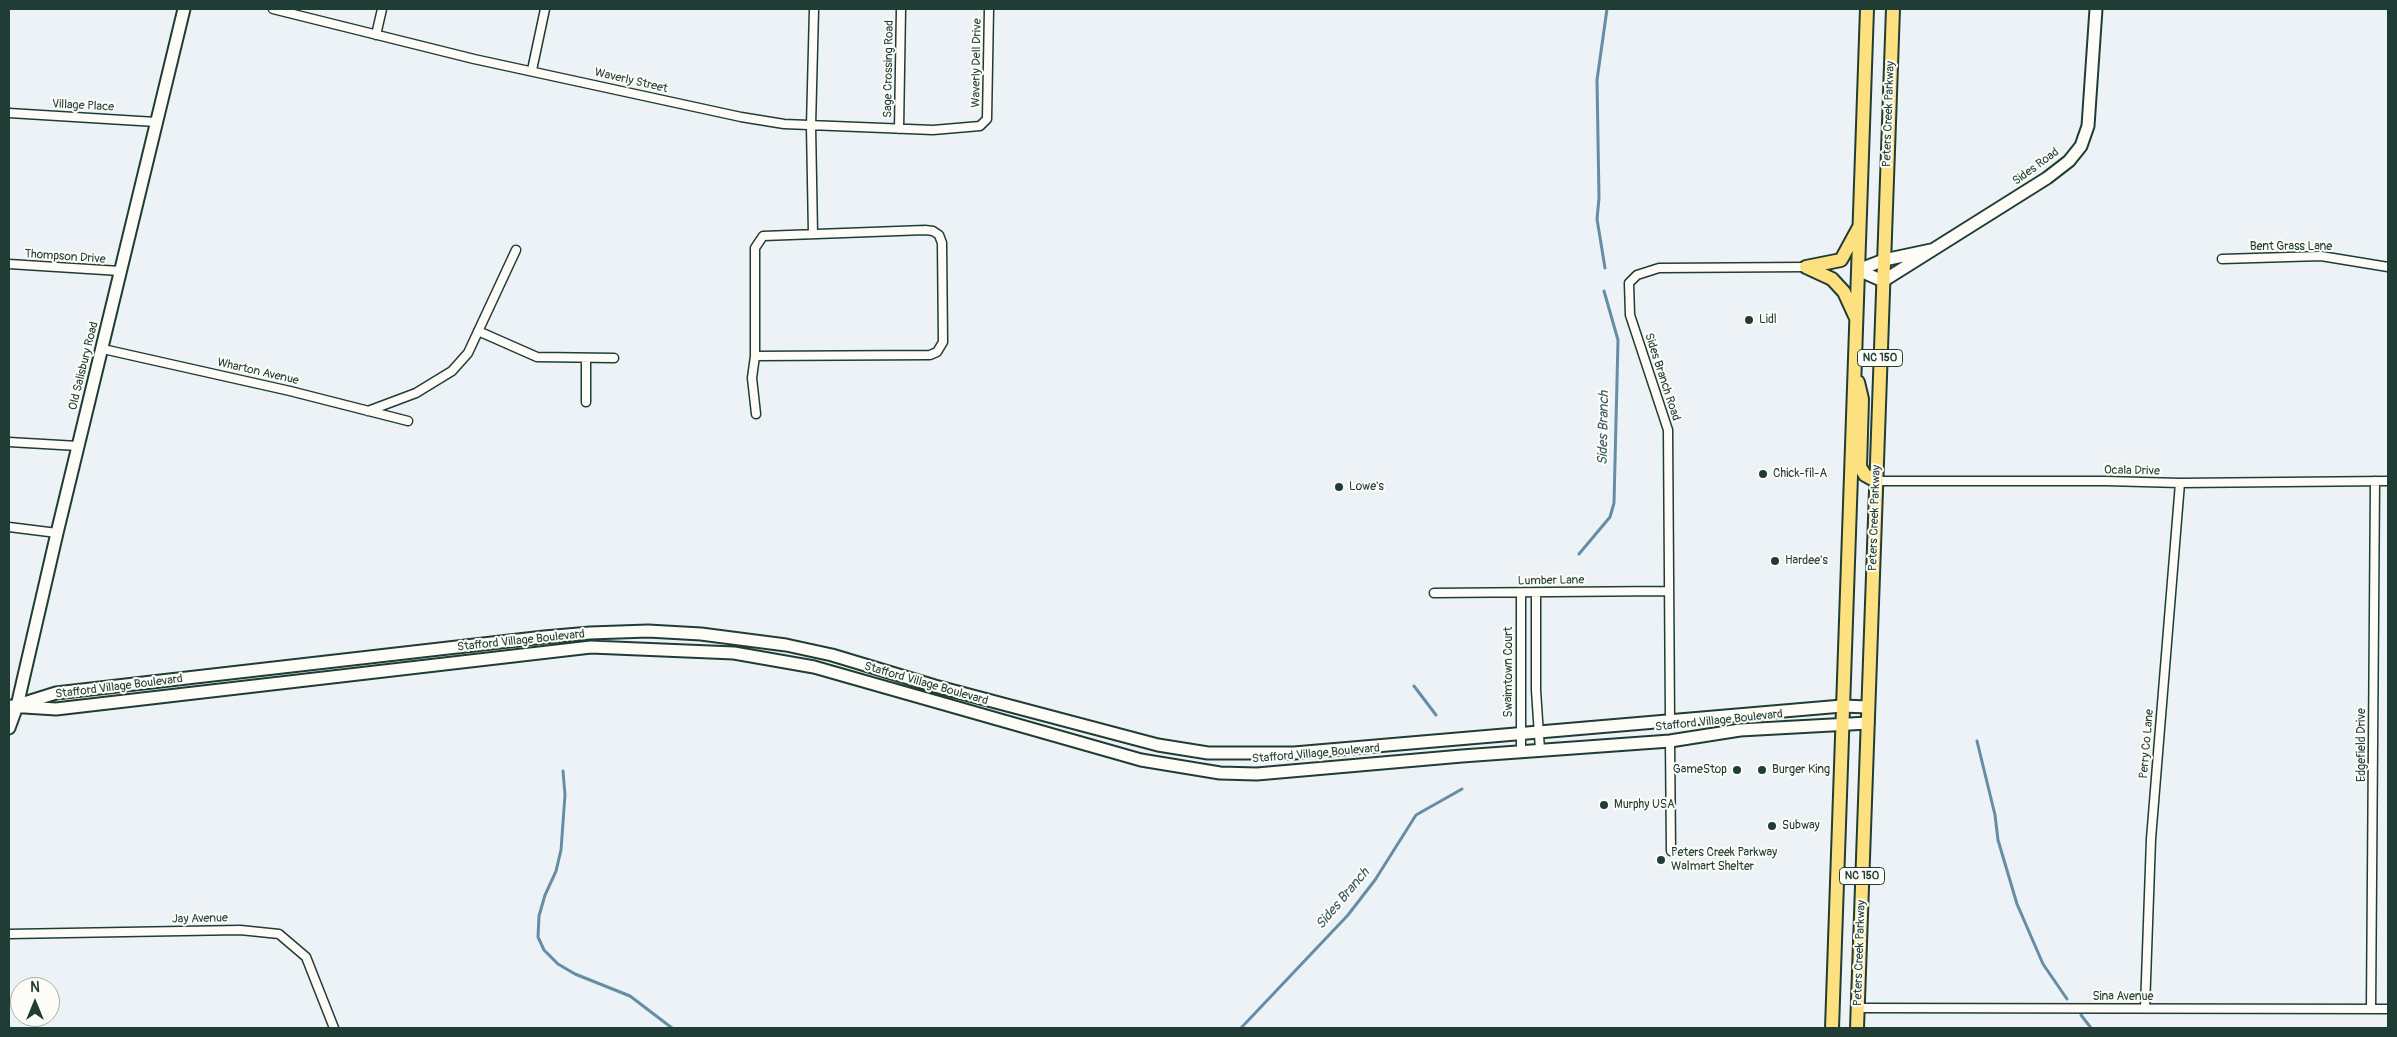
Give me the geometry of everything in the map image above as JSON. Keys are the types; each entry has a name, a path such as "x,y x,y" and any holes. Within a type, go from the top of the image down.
{"main road":[{"name":"Old Salisbury Road","path":"9,728 103,349 184,9"},
{"name":"Peters Creek Parkway","path":"1832,1028 1867,9"},
{"name":"Peters Creek Parkway","path":"1857,1028 1893,9"},
{"name":"Sides Road","path":"1883,281 2048,178 2069,161 2080,146 2088,126 2091,105 2096,9"},
{"path":"1806,267 1841,260 1859,227"},
{"name":"Sides Road","path":"1858,270 1884,260 1937,248"},
{"path":"1806,267 1832,279 1844,292 1856,320"},
{"path":"1858,270 1883,281"},
{"path":"1855,367 1862,399 1860,467 1865,475 1876,482"},
{"name":"Stafford Village Boulevard","path":"13,706 65,692 553,636 648,631 701,634 804,649 1158,745 1208,753 1294,753 1520,732 1540,732 1842,706 1868,707"},
{"name":"Stafford Village Boulevard","path":"13,706 56,709 591,646 734,653 814,667 1141,760 1200,770 1257,774 1670,741 1740,730 1868,723"}],"street":[{"name":"Waverly Street","path":"273,9 376,35 742,117 784,124 899,129 967,129 980,126 987,119"},
{"path":"376,35 382,9"},
{"path":"532,70 545,9"},
{"path":"813,234 811,126 814,9"},
{"name":"Sage Crossing Road","path":"899,129 901,9"},
{"name":"Waverly Dell Drive","path":"987,119 989,9"},
{"name":"Village Place","path":"9,114 156,122"},
{"path":"754,356 930,355 941,348 943,342 942,243 939,235 933,231 925,230 763,236 758,240 754,248 754,356 752,378 756,414"},
{"path":"368,411 416,393 447,375 468,353 516,250"},
{"name":"Bent Grass Lane","path":"2222,260 2321,256 2388,266"},
{"name":"Thompson Drive","path":"9,264 120,272"},
{"name":"Sides Branch Road","path":"1670,721 1668,430 1630,315 1629,284 1637,275 1659,268 1806,267"},
{"path":"478,331 537,357 614,358"},
{"name":"Wharton Avenue","path":"103,349 408,421"},
{"path":"586,358 586,402"},
{"path":"9,442 78,446"},
{"name":"Ocala Drive","path":"1876,482 2106,481 2180,483 2388,481"},
{"name":"Edgefield Drive","path":"2371,1008 2375,481"},
{"name":"Perry Co Lane","path":"2145,1008 2151,839 2180,483"},
{"path":"9,528 56,533"},
{"name":"Lumber Lane","path":"1434,593 1668,591"},
{"name":"Swaimtown Court","path":"1521,593 1521,752"},
{"path":"1536,593 1536,662 1540,750"},
{"path":"1520,662 1536,662"},
{"path":"1670,741 1671,851"},
{"name":"Jay Avenue","path":"9,934 240,930 279,934 306,957 334,1028"},
{"name":"Sina Avenue","path":"1858,1008 2388,1009"}],"waterway":[{"name":"Sides Branch","path":"1605,268 1597,219 1599,198 1597,80 1607,9"},
{"name":"Sides Branch","path":"1579,554 1610,517 1614,503 1618,340 1604,291"},
{"name":"Sides Branch","path":"1414,686 1436,715"},
{"path":"1977,741 1995,815 1998,840 2017,904 2043,964 2067,999"},
{"path":"563,771 565,795 561,850 556,871 545,895 539,916 538,937 544,950 558,964 575,974 630,996 672,1028"},
{"name":"Sides Branch","path":"1241,1028 1348,915 1375,880 1416,815 1462,789"},
{"path":"2081,1015 2091,1028"}],"place":[{"name":"Lidl","path":"1749,320"},
{"name":"Chick-fil-A","path":"1763,474"},
{"name":"Lowe's","path":"1339,487"},
{"name":"Hardee's","path":"1775,561"},
{"name":"GameStop","path":"1737,770"},
{"name":"Burger King","path":"1762,770"},
{"name":"Murphy USA","path":"1604,805"},
{"name":"Subway","path":"1772,826"},
{"name":"Peters Creek Parkway Walmart Shelter","path":"1661,860"}]}
